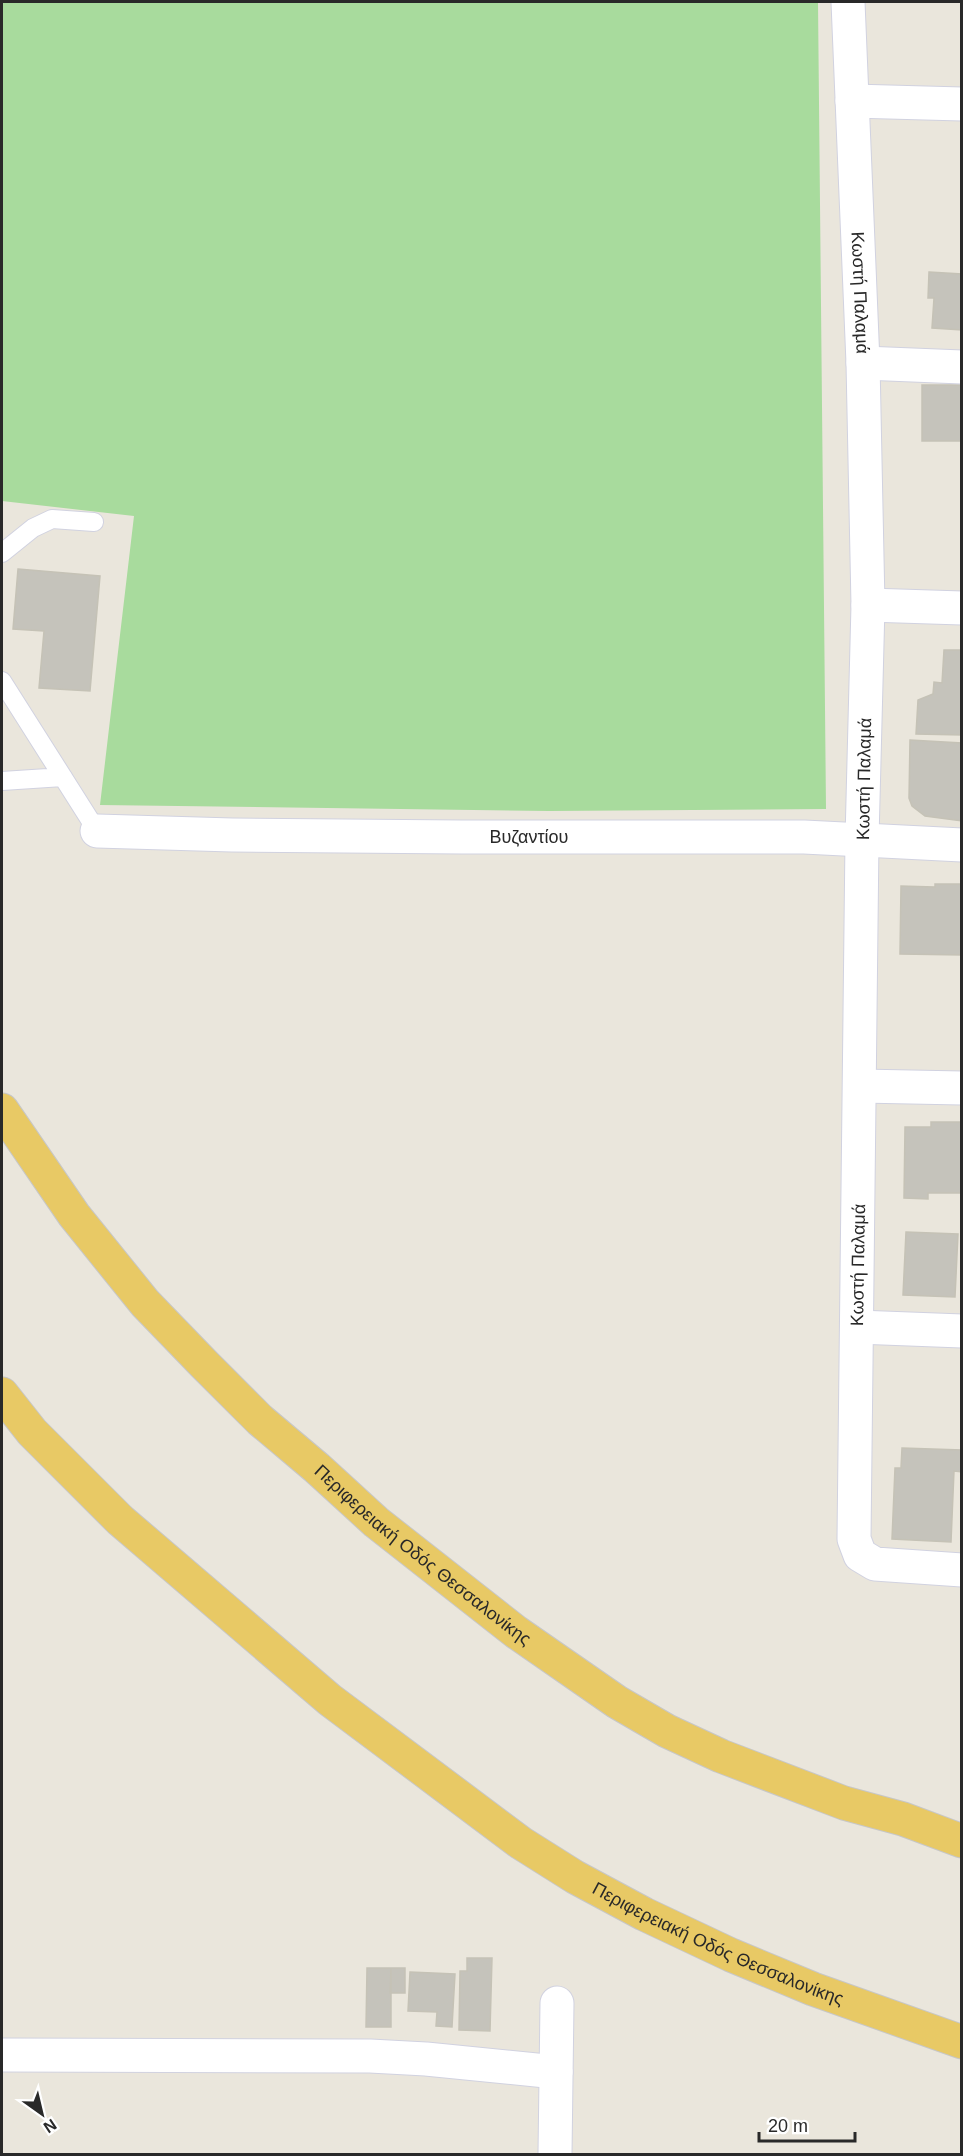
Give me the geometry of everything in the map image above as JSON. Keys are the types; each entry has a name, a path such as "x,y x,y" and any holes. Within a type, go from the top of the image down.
{"highway":[{"name":"Περιφερειακή Οδός Θεσσαλονίκης","path":"2,1110 74,1215 145,1303 204,1364 260,1420 376,1522 516,1632 617,1702 667,1731 699,1746 844,1803 903,1819 962,1840"},
{"name":"Περιφερειακή Οδός Θεσσαλονίκης","path":"2,1394 32,1432 120,1520 330,1700 521,1843 585,1883 731,1955 813,1989 962,2042"}],"street":[{"name":"Κωστή Παλαμά","path":"848,2 863,363 868,605 862,839 854,1539 860,1555 871,1563 962,1570"},
{"path":"852,101 962,104"},
{"path":"863,363 962,366"},
{"path":"868,605 962,608"},
{"name":"Βυζαντίου","path":"97,831 462,837 714,836 862,839 962,845"},
{"path":"860,1086 962,1089"},
{"path":"857,1327 962,1331"},
{"path":"555,2154 557,2003"},
{"path":"2,2055 370,2056 556,2072"}],"lane":[{"path":"2,553 33,528 52,519 94,522"},
{"path":"2,681 97,831"},
{"path":"2,781 63,777"}],"green space":[{"path":"2,2 818,2 826,809 549,811 100,805 134,516 2,501"}],"building":[{"path":"929,272 962,274 962,330 932,328 934,298 928,298"},
{"path":"922,385 962,385 962,441 922,441"},
{"path":"18,569 100,576 90,691 39,688 44,631 13,629"},
{"path":"944,650 962,650 962,735 916,734 918,700 933,694 934,682 942,683"},
{"path":"910,740 962,743 962,821 925,816 912,806 909,798"},
{"path":"935,884 962,884 962,955 900,954 901,886 935,887"},
{"path":"931,1122 962,1122 962,1193 928,1193 928,1199 904,1198 905,1127 931,1127"},
{"path":"906,1232 958,1234 955,1297 903,1295"},
{"path":"902,1448 962,1450 962,1472 954,1471 951,1542 892,1539 895,1468 901,1468"},
{"path":"467,1958 492,1958 490,2031 459,2030 460,1971 467,1971"},
{"path":"367,1968 391,1968 391,2027 366,2027"},
{"path":"391,1968 405,1968 405,1993 390,1993"},
{"path":"410,1972 455,1974 452,2027 436,2026 437,2012 408,2011"}]}
